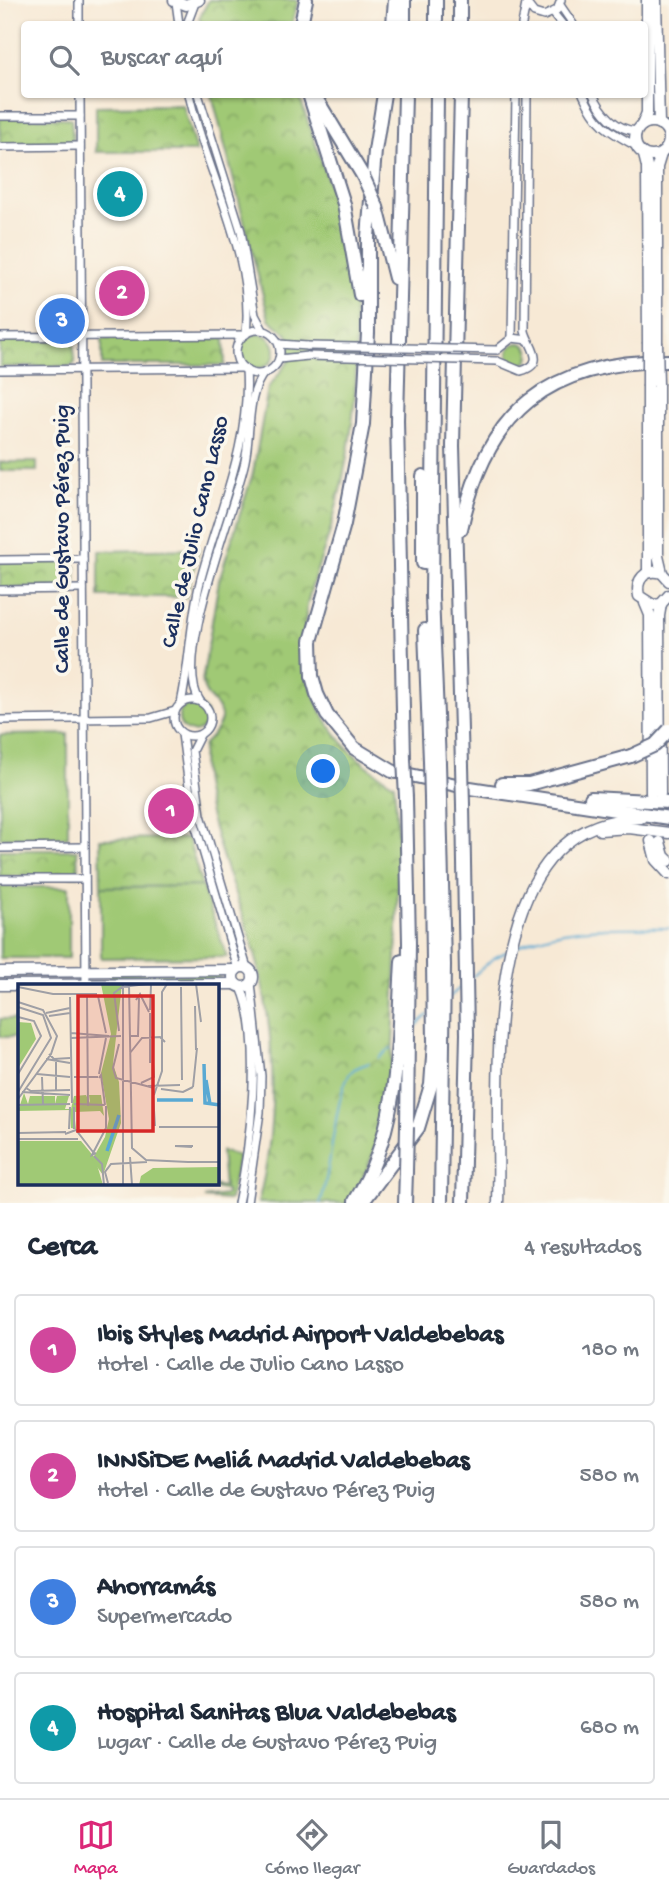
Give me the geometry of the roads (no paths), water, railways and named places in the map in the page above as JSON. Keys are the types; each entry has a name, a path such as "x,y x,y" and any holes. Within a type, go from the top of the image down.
{"highway":[{"path":"302,21 306,0"},
{"path":"393,21 395,0"},
{"path":"404,0 404,21"},
{"path":"436,0 436,21"},
{"path":"460,0 460,21"},
{"path":"310,98 342,194 358,276 364,333 359,449"},
{"path":"316,98 363,176 377,207 392,259 398,316"},
{"path":"384,98 370,211 366,398 344,524 311,641 315,685 327,715 354,748 392,771 669,819"},
{"path":"354,1203 371,1171 387,1130 404,1008 407,887 397,495 398,316 405,98"},
{"path":"362,1203 418,1128 429,1097 439,1042 444,965 435,799 432,596 436,98"},
{"path":"461,98 453,446 467,1034 466,1203"},
{"path":"458,581 460,531 467,497 482,458 512,415 540,392 573,375 609,365 669,362"},
{"path":"450,783 529,784 631,756 655,745 669,730"},
{"path":"528,795 660,796"},
{"path":"435,799 434,978 439,1042 441,1203"},
{"path":"404,1008 409,1056 405,1203"}],"street":[{"path":"79,0 79,21"},
{"path":"647,0 647,21"},
{"path":"648,572 657,167 669,141 667,131 659,124 656,112 656,0"},
{"path":"178,21 175,1 186,5 197,1"},
{"path":"188,21 197,1"},
{"path":"526,2 539,15"},
{"path":"523,21 526,2"},
{"path":"539,15 553,13 561,3 571,21"},
{"path":"553,13 560,21"},
{"path":"536,21 539,15"},
{"name":"Calle de Gustavo Pérez Puig","path":"79,98 86,984"},
{"path":"190,98 230,227 241,275 245,335 237,348 245,369"},
{"path":"199,98 235,210 255,315 263,330 279,344 500,348 512,338 528,340"},
{"path":"512,338 516,98"},
{"path":"0,370 245,369 265,372 279,359 308,356 501,362 517,371 531,366 536,353 525,331 527,98"},
{"path":"585,98 592,115 605,128 636,146 644,155 648,167 653,342"},
{"path":"595,98 611,120 627,131 659,124"},
{"path":"636,146 639,128 647,113 647,98"},
{"path":"0,116 80,116"},
{"path":"0,147 80,146"},
{"path":"644,155 661,154"},
{"path":"0,337 245,335 263,330"},
{"path":"279,344 279,359"},
{"path":"500,348 501,362"},
{"name":"Calle de Julio Cano Lasso","path":"181,703 195,602 237,458 246,394 245,369"},
{"name":"Calle de Julio Cano Lasso","path":"200,701 192,678 202,603 239,484 255,389 265,372"},
{"path":"653,386 658,556 665,577"},
{"path":"0,560 83,559"},
{"path":"648,572 665,577"},
{"path":"648,572 640,578 637,587 639,596 650,614 660,796"},
{"path":"0,590 83,589"},
{"path":"645,603 665,600"},
{"path":"660,796 659,615 665,600"},
{"path":"200,701 211,715 209,726 200,735 192,751 201,815 241,969 196,829 182,734 175,724 175,712 181,703 200,701"},
{"path":"0,720 151,718 175,712"},
{"path":"151,718 175,724"},
{"path":"182,734 200,735"},
{"path":"498,1203 502,1020 507,958 524,901 545,866 581,833 625,818 669,819"},
{"path":"565,846 609,828 669,833"},
{"path":"669,861 656,841 656,860 669,874"},
{"path":"0,848 84,847"},
{"path":"0,879 85,879"},
{"path":"241,969 233,978 243,985 260,1065 260,1112 247,1203"},
{"path":"0,972 241,969 253,975 243,985 219,985"},
{"path":"0,985 18,985"},
{"path":"238,1203 247,1163 252,1101 250,1031 243,985"}],"waterway":[{"path":"518,946 554,934 573,931 669,928"},
{"path":"472,977 494,958 506,952"},
{"path":"448,998 460,988"},
{"path":"414,1028 428,1015"},
{"path":"379,1058 391,1048"},
{"path":"320,1203 342,1093 353,1070 369,1063"}],"place":[{"name":"Hospital Sanitas Blua Valdebebas","path":"120,194"},
{"name":"INNSiDE Meliá Madrid Valdebebas","path":"122,293"},
{"name":"Ahorramás","path":"62,321"},
{"name":"Ibis Styles Madrid Airport Valdebebas","path":"171,811"}]}
